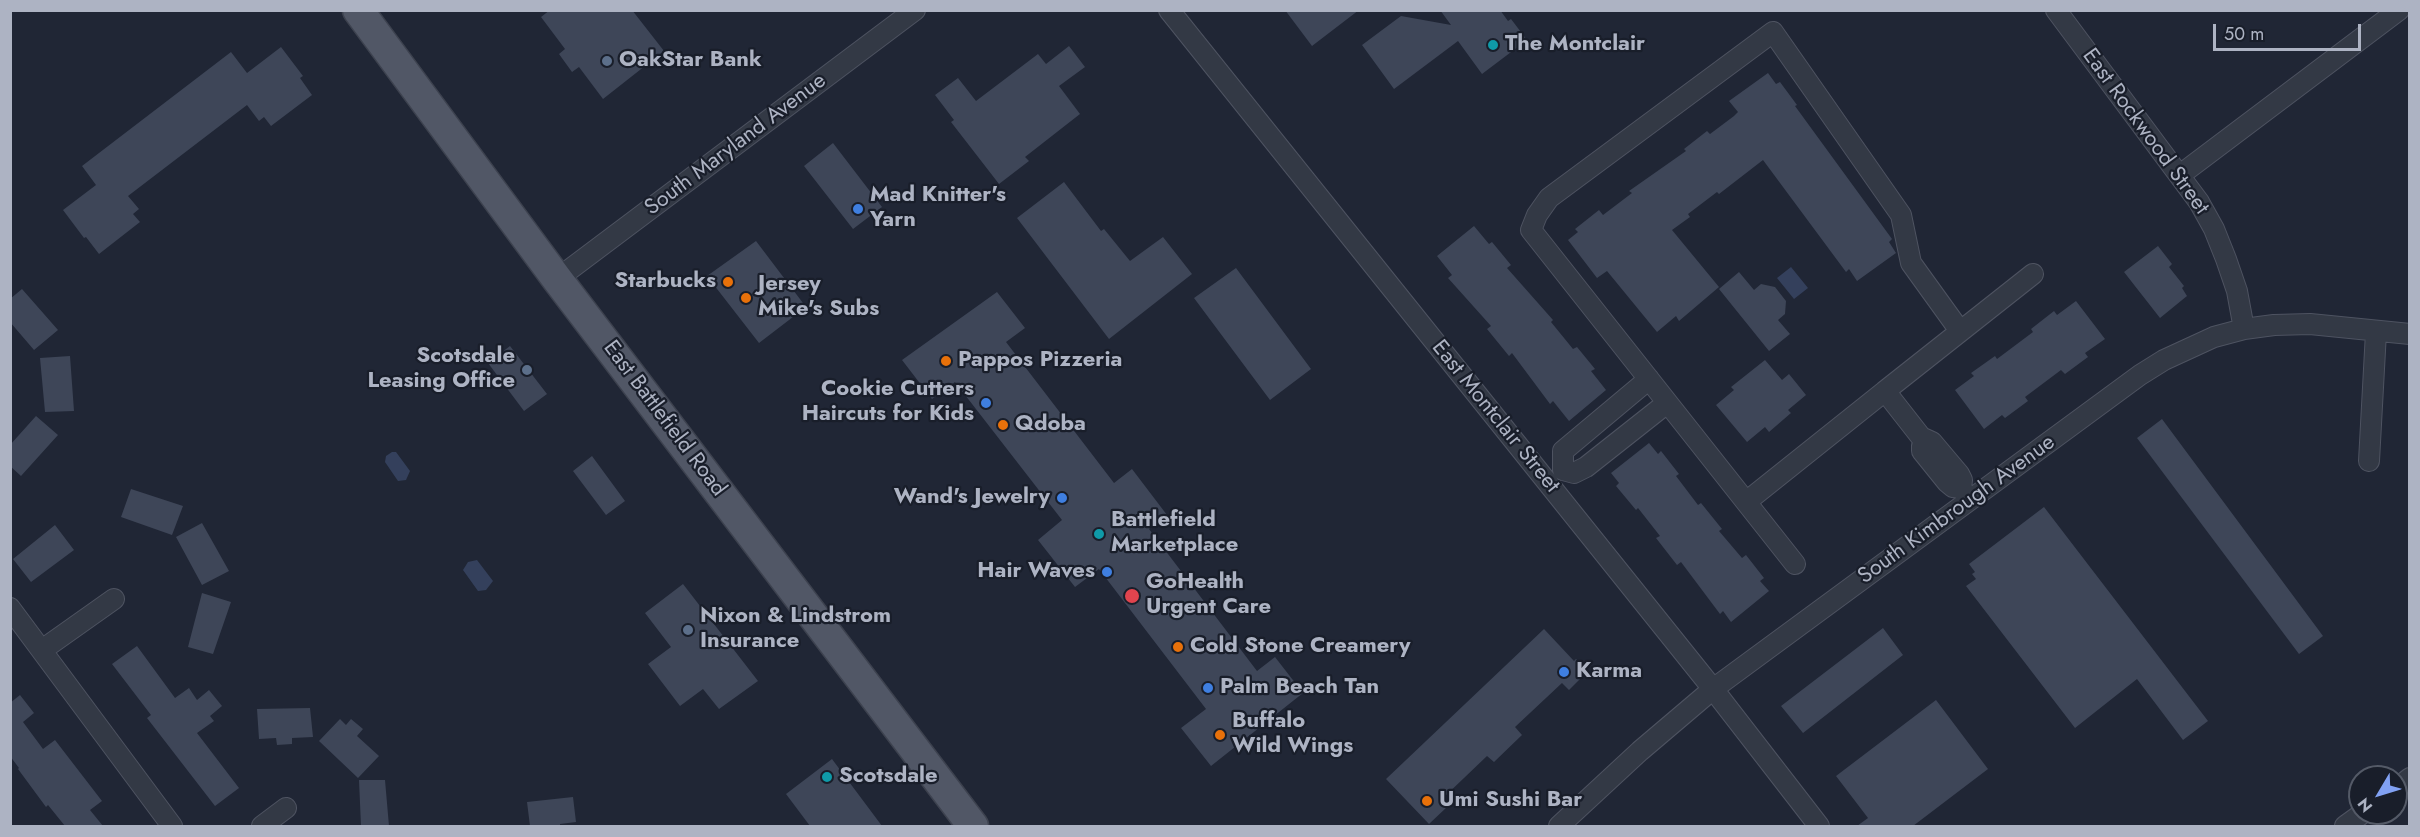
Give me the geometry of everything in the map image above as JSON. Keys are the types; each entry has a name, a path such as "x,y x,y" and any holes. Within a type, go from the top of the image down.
{"main road":[{"name":"East Battlefield Road","path":"358,10 558,279 973,826"}],"street":[{"name":"South Maryland Avenue","path":"558,279 915,10"},
{"name":"East Montclair Street","path":"1169,10 1713,690 1819,826"},
{"name":"East Rockwood Street","path":"2056,10 2180,175 2214,229 2237,291 2244,329"},
{"path":"2180,175 2399,10"},
{"path":"1795,564 1532,230 1536,215 1549,198 1773,32 1901,215 1911,263 1960,331"},
{"path":"1746,502 2033,274"},
{"name":"South Kimbrough Avenue","path":"1559,826 1640,751 1713,690 1966,494 2156,365 2188,347 2244,329 2310,324 2409,334"},
{"path":"2369,461 2376,332"},
{"path":"1548,484 1563,470 1563,451 1649,379"},
{"path":"1885,391 1921,437 1932,442 1959,474 1966,494"},
{"path":"1563,470 1574,472 1586,467 1667,403"},
{"path":"42,650 114,599"},
{"path":"10,608 172,826"},
{"path":"262,826 286,808"}],"water":[{"path":"1791,267 1808,288 1794,299 1777,278"},
{"path":"396,452 410,471 406,480 398,481 385,462 386,456"},
{"path":"477,560 493,581 486,590 478,591 463,570 468,562"}],"building":[{"name":"OakStar Bank","path":"550,10 632,10 664,51 603,99 579,67 572,72 559,54 565,49 541,17"},
{"path":"1285,10 1359,10 1312,46"},
{"path":"1440,10 1500,10 1508,21 1511,19 1527,40 1482,74 1458,41 1394,89 1362,45 1401,16 1451,25"},
{"path":"1069,46 1085,67 1059,86 1080,114 1025,157 1029,161 999,184 951,122 954,120 935,95 958,78 976,101 1038,54 1046,64"},
{"path":"281,47 303,76 300,78 312,95 271,126 264,117 259,121 247,105 128,196 139,209 133,214 140,222 99,254 63,210 96,185 82,166 231,52 247,73"},
{"path":"1768,73 1776,84 1780,82 1797,105 1795,106 1892,239 1889,242 1896,253 1857,281 1849,269 1846,272 1763,160 1719,194 1717,192 1688,214 1690,217 1672,230 1719,287 1679,321 1676,316 1657,332 1607,271 1597,278 1568,240 1578,232 1575,229 1599,210 1603,215 1632,193 1629,191 1686,151 1684,149 1707,131 1710,134 1734,116 1738,112 1729,101"},
{"path":"833,143 882,207 853,229 804,166"},
{"path":"1064,182 1101,231 1104,229 1130,261 1163,237 1192,274 1109,339 1017,218"},
{"path":"1474,226 1489,244 1492,242 1511,265 1507,268 1553,320 1551,322 1573,349 1577,347 1595,369 1591,371 1606,390 1569,421 1553,401 1550,404 1512,353 1509,356 1487,329 1491,326 1448,278 1452,275 1437,256"},
{"path":"756,241 806,307 759,343 707,276"},
{"path":"2158,246 2172,264 2169,267 2184,286 2182,288 2187,296 2160,318 2124,272"},
{"path":"1236,268 1311,369 1270,400 1194,298"},
{"path":"1739,272 1754,290 1761,284 1775,287 1786,301 1785,314 1778,320 1790,334 1769,351 1719,289"},
{"path":"22,289 58,330 34,350 10,322 10,299"},
{"name":"Battlefield Marketplace","path":"997,292 1025,328 1006,342 1114,483 1132,469 1167,515 1149,529 1257,671 1275,657 1303,693 1211,766 1181,728 1206,709 1099,569 1075,587 1038,540 1062,520 955,382 932,399 902,360"},
{"path":"2076,301 2105,339 2085,353 2088,357 2065,374 2061,370 2025,397 2028,401 2005,418 2002,415 1984,429 1955,390 1974,376 1971,373 1995,356 1997,359 2033,332 2031,329 2054,311 2057,315"},
{"path":"510,346 547,394 524,411 488,363"},
{"path":"70,356 74,411 45,412 40,358"},
{"path":"1765,360 1782,380 1789,374 1806,395 1788,410 1791,413 1769,432 1765,427 1747,442 1716,405 1734,390 1731,387"},
{"path":"36,416 58,435 21,476 10,466 10,445"},
{"path":"2162,419 2323,636 2299,654 2137,438"},
{"path":"1649,443 1658,454 1661,451 1679,474 1676,476 1698,505 1701,503 1722,529 1719,531 1742,558 1746,555 1764,578 1760,581 1769,591 1731,622 1723,611 1720,614 1681,562 1677,565 1656,538 1660,536 1638,508 1636,510 1616,486 1619,483 1611,473"},
{"path":"592,456 625,501 606,515 573,471"},
{"path":"131,489 183,506 172,535 121,517"},
{"path":"2044,507 2208,721 2183,740 2137,679 2075,728 1966,586 1976,579 1972,574 1975,572 1969,564"},
{"path":"202,523 229,571 202,585 176,537"},
{"path":"55,525 74,550 31,582 13,559"},
{"name":"Nixon & Lindstrom Insurance","path":"683,584 758,681 719,709 703,689 680,706 648,664 671,647 645,613"},
{"path":"202,593 231,602 213,654 188,647"},
{"path":"1883,628 1903,655 1803,733 1781,706"},
{"path":"1544,629 1574,661 1576,659 1588,671 1569,690 1562,683 1515,727 1522,735 1494,762 1487,756 1441,800 1447,807 1429,824 1386,779"},
{"path":"137,646 175,698 189,688 197,700 209,690 222,706 210,716 214,721 197,733 239,788 215,806 147,718 151,715 112,664"},
{"path":"20,695 34,713 23,722 43,749 55,740 102,801 90,810 103,826 65,826 48,805 46,807 18,769 10,756 10,703"},
{"path":"1936,700 1988,769 1913,826 1857,826 1868,818 1836,776"},
{"path":"310,708 313,737 292,738 292,744 277,745 276,738 259,739 257,709"},
{"path":"340,719 346,725 351,719 363,729 357,736 379,756 358,778 319,741"},
{"name":"Scotsdale","path":"832,759 882,826 810,826 786,794"},
{"path":"359,780 385,780 389,826 361,826"},
{"path":"573,797 576,822 560,824 560,826 530,826 527,802"}],"place":[{"name":"The Montclair","path":"1493,45"},
{"name":"OakStar Bank","path":"607,61"},
{"name":"Mad Knitter's Yarn","path":"858,209"},
{"name":"Starbucks","path":"728,282"},
{"name":"Jersey Mike's Subs","path":"746,298"},
{"name":"Pappos Pizzeria","path":"946,361"},
{"name":"Scotsdale Leasing Office","path":"527,370"},
{"name":"Cookie Cutters Haircuts for Kids","path":"986,403"},
{"name":"Qdoba","path":"1003,425"},
{"name":"Wand's Jewelry","path":"1062,498"},
{"name":"Battlefield Marketplace","path":"1099,534"},
{"name":"Hair Waves","path":"1107,572"},
{"name":"GoHealth Urgent Care","path":"1132,596"},
{"name":"Nixon & Lindstrom Insurance","path":"688,630"},
{"name":"Cold Stone Creamery","path":"1178,647"},
{"name":"Karma","path":"1564,672"},
{"name":"Palm Beach Tan","path":"1208,688"},
{"name":"Buffalo Wild Wings","path":"1220,735"},
{"name":"Scotsdale","path":"827,777"},
{"name":"Umi Sushi Bar","path":"1427,801"}]}
